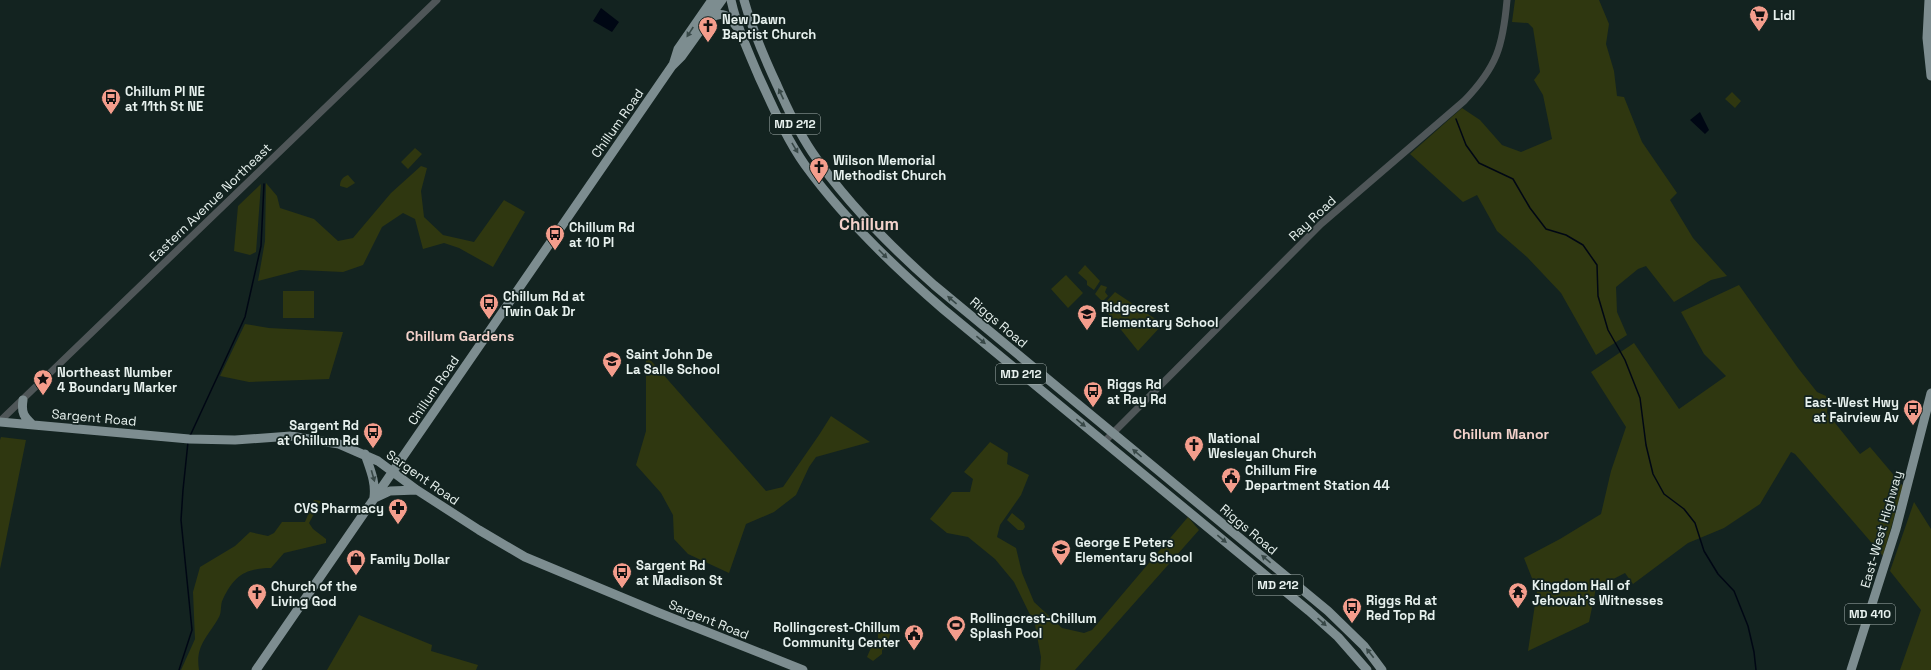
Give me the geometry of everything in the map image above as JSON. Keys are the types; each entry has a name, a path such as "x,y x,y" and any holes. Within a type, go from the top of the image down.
{"main road":[{"name":"Chillum Road","path":"672,66 678,49 712,0"},
{"name":"Chillum Road","path":"256,670 672,66 682,56 722,0"},
{"name":"Riggs Road","path":"731,0 741,34 776,115 794,147 814,177 856,226 926,294 1309,611 1338,637 1367,670"},
{"name":"Riggs Road","path":"744,0 755,36 792,117 813,153 855,206 927,279 1328,611 1360,642 1382,670"},
{"path":"1929,1 1927,38 1931,76"},
{"path":"709,19 717,14 728,16 741,34"},
{"name":"East-West Highway","path":"1851,670 1896,530 1931,393"},
{"path":"22,400 21,409 24,417 33,425"},
{"name":"Sargent Road","path":"0,422 189,439 235,440 299,436 331,442 365,454 392,471 416,490 484,534 540,564 803,670"},
{"path":"365,454 373,476 375,488 374,499"},
{"path":"374,499 390,491 416,490"}],"street":[{"name":"Eastern Avenue Northeast","path":"0,422 437,0"},
{"name":"Ray Road","path":"1104,442 1112,432 1321,224 1464,101 1480,84 1491,69 1500,46 1505,25 1507,0"}],"green space":[{"path":"1515,0 1599,0 1609,24 1606,44 1614,71 1617,96 1624,97 1642,142 1677,193 1670,200 1693,238 1727,276 1711,280 1674,302 1646,266 1638,269 1616,287 1617,312 1627,335 1596,355 1561,293 1527,257 1497,231 1477,195 1463,202 1410,154 1462,108 1480,120 1502,145 1521,152 1552,139 1543,95 1534,80 1540,72 1533,28 1528,23 1512,22"},
{"path":"1732,92 1741,101 1735,108 1725,99"},
{"path":"415,148 422,154 408,169 401,162"},
{"path":"421,166 427,168 421,191 424,217 443,235 474,242 504,200 525,212 493,267 459,248 444,243 423,249 415,219 403,213 382,227 363,265 343,272 300,270 258,281 265,241 266,183 277,196 280,208 314,219 338,241 353,238 391,193"},
{"path":"348,175 355,183 347,188 340,186 342,179"},
{"path":"261,184 256,252 250,255 234,251 238,206"},
{"path":"1085,265 1100,281 1094,290 1087,285 1087,281 1078,273"},
{"path":"1066,275 1083,293 1068,308 1051,289"},
{"path":"1101,285 1107,287 1105,292 1108,296 1104,300 1101,300 1095,294"},
{"path":"1739,285 1798,368 1817,392 1826,396 1828,402 1827,413 1860,454 1870,447 1903,486 1883,556 1795,454 1791,452 1760,504 1724,528 1688,543 1633,584 1625,573 1596,588 1589,622 1528,651 1537,591 1524,558 1560,539 1601,514 1611,471 1626,427 1591,372 1634,343 1679,409 1726,376 1704,354 1681,312"},
{"path":"283,291 314,291 314,318 283,318"},
{"path":"1115,292 1163,324 1138,351 1102,306"},
{"path":"245,324 269,328 343,332 329,379 249,382 220,376"},
{"path":"646,355 766,491 783,487 831,416 870,442 816,457 809,467 796,495 774,512 746,524 729,573 688,554 674,539 673,515 661,493 636,465 646,431"},
{"path":"1,437 26,440 0,569 0,440"},
{"path":"990,442 1008,453 1007,464 1029,475 1021,495 1000,525 997,537 1016,548 1022,573 1034,602 1062,628 1084,633 1092,630 1188,517 1199,530 1075,670 1040,670 1041,657 1035,625 1014,582 995,559 968,537 947,533 930,519 952,492 970,492 973,479 964,472"},
{"path":"314,500 321,501 309,523 313,529 326,539 326,543 284,553 271,568 262,568 247,572 236,579 231,584 223,599 219,617 203,642 198,661 199,670 181,670 195,639 193,592 200,567 235,546 250,532 268,536 274,533 282,522 305,522"},
{"path":"1914,502 1931,529 1931,670 1900,670 1921,610 1890,571"},
{"path":"1012,513 1024,523 1025,527 1023,530 1018,530 1007,520"},
{"path":"359,615 432,645 431,651 478,665 476,670 327,670"},
{"path":"882,626 892,628 887,645 882,650 882,654 873,661 867,657 873,643 878,640 878,632"}],"shaded area":[{"path":"601,8 619,22 612,32 593,21"},
{"path":"1700,112 1709,130 1705,134 1690,120"}],"waterway":[{"path":"1456,119 1466,145 1479,163 1513,179 1530,208 1546,229 1566,235 1583,245 1597,265 1598,296 1608,330 1625,360 1640,398 1646,445 1653,474 1664,494 1684,509 1695,523 1704,551 1718,574 1734,591 1748,626 1754,652 1756,670"},
{"path":"190,436 245,317 261,246 264,184"},
{"path":"179,670 192,630 181,520 188,442"}],"place":[{"name":"Lidl","path":"1759,32"},
{"name":"New Dawn Baptist Church","path":"708,43"},
{"name":"Chillum Pl NE at 11th St NE","path":"111,115"},
{"name":"Wilson Memorial Methodist Church","path":"819,184"},
{"name":"Chillum Rd at 10 Pl","path":"555,251"},
{"name":"Chillum Rd at Twin Oak Dr","path":"489,320"},
{"name":"Ridgecrest Elementary School","path":"1087,331"},
{"name":"Saint John De La Salle School","path":"612,378"},
{"name":"Northeast Number 4 Boundary Marker","path":"43,396"},
{"name":"Riggs Rd at Ray Rd","path":"1093,408"},
{"name":"East-West Hwy at Fairview Av","path":"1913,426"},
{"name":"Sargent Rd at Chillum Rd","path":"373,449"},
{"name":"National Wesleyan Church","path":"1194,462"},
{"name":"Chillum Fire Department Station 44","path":"1231,494"},
{"name":"CVS Pharmacy","path":"398,525"},
{"name":"George E Peters Elementary School","path":"1061,566"},
{"name":"Family Dollar","path":"356,576"},
{"name":"Sargent Rd at Madison St","path":"622,589"},
{"name":"Kingdom Hall of Jehovah’s Witnesses","path":"1518,609"},
{"name":"Church of the Living God","path":"257,610"},
{"name":"Riggs Rd at Red Top Rd","path":"1352,624"},
{"name":"Rollingcrest-Chillum Splash Pool","path":"956,642"},
{"name":"Rollingcrest-Chillum Community Center","path":"914,651"}],"district":[{"name":"Chillum","path":"869,224"},
{"name":"Chillum Gardens","path":"460,336"},
{"name":"Chillum Manor","path":"1501,434"}]}
